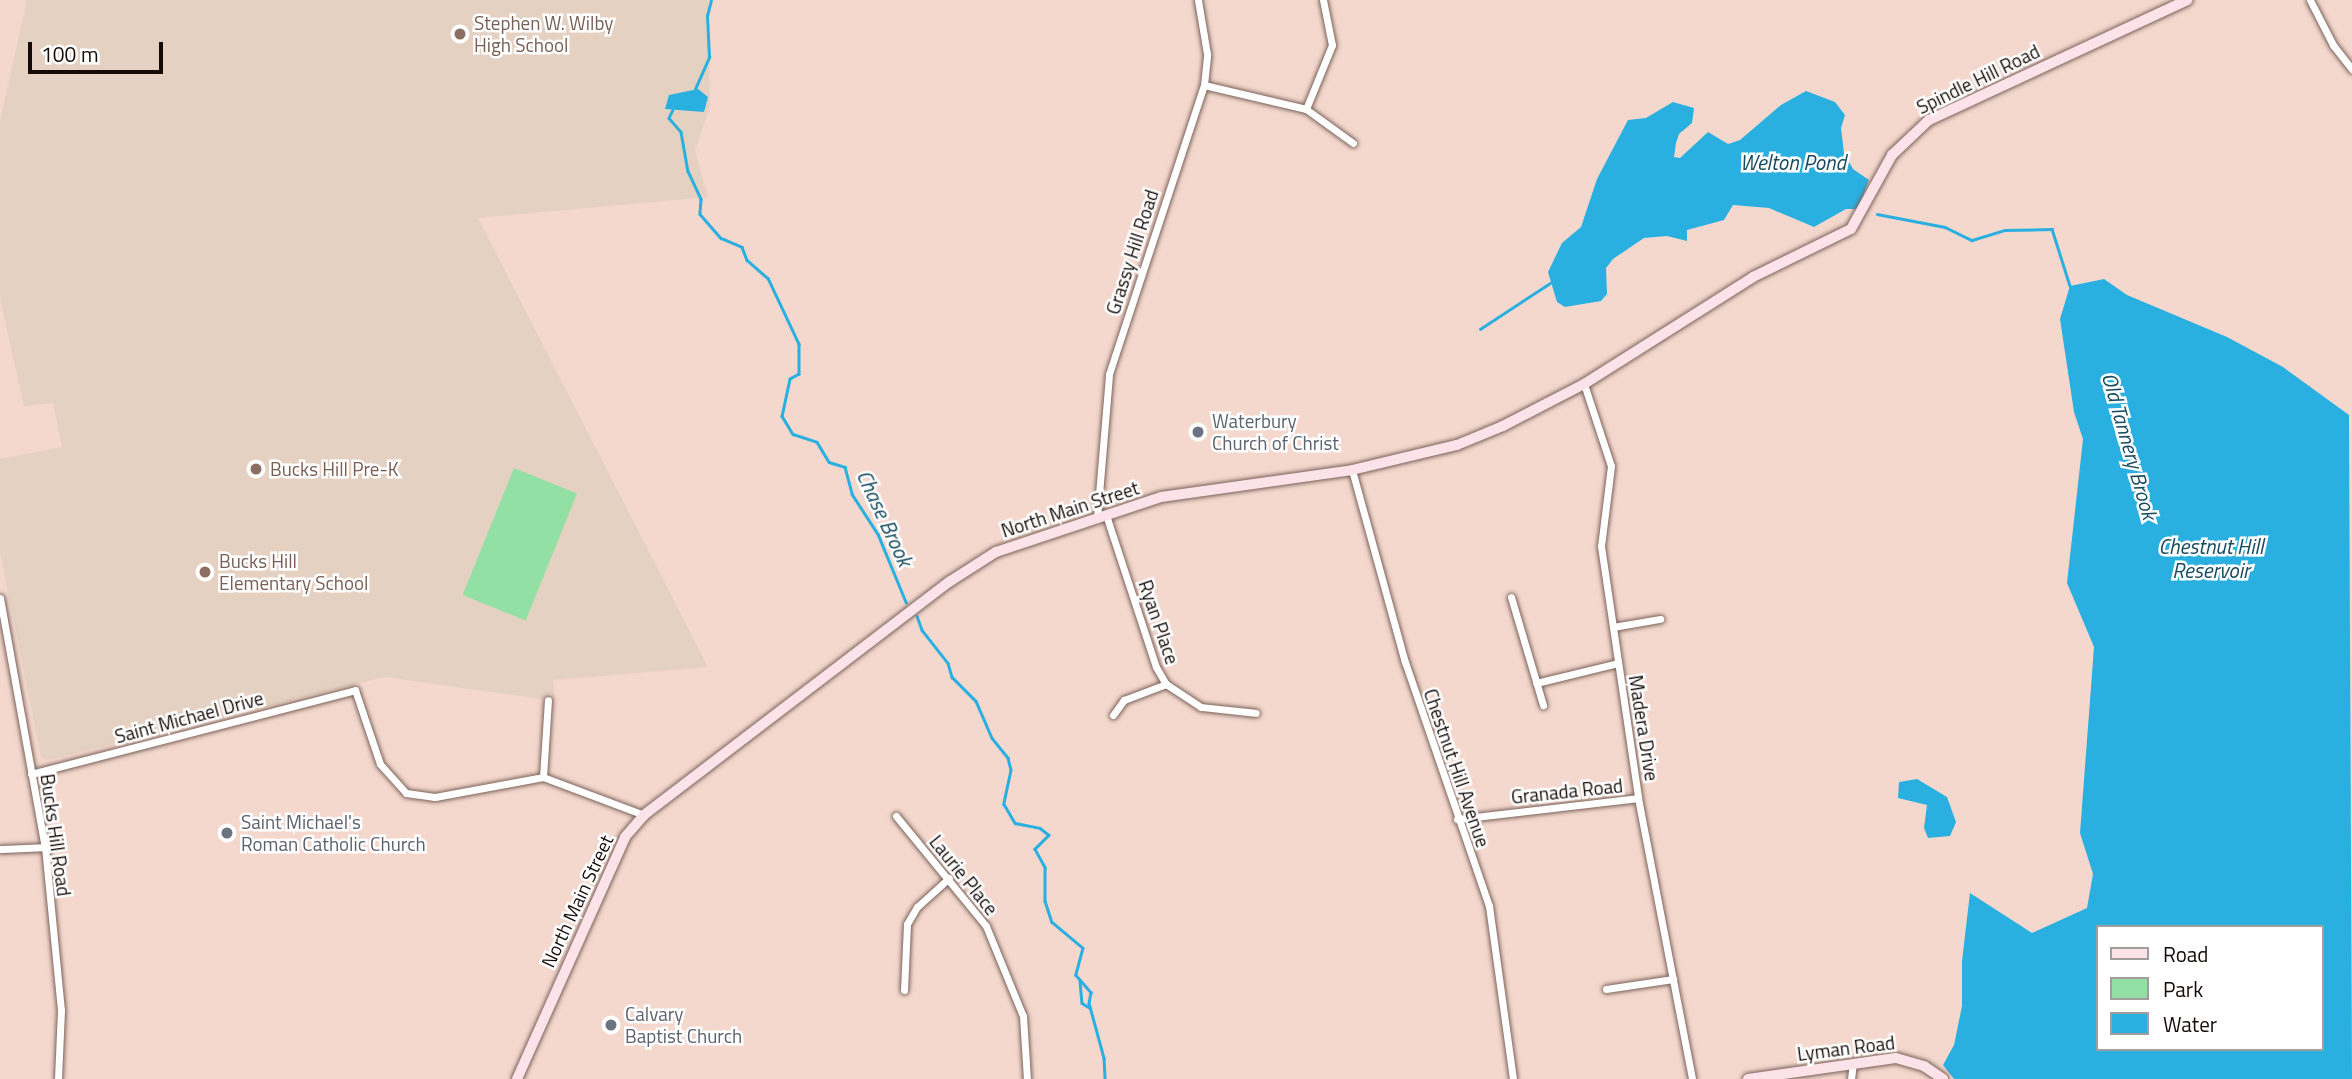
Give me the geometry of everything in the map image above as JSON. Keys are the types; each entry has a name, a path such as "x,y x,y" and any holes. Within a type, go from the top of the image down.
{"main road":[{"name":"Spindle Hill Road","path":"1611,365 1752,277 1851,229 1892,155 1929,120 2188,0"},
{"name":"North Main Street","path":"517,1079 625,837 643,815 949,582 996,551 1102,517 1210,487 1352,470 1457,445 1584,384 1611,365"},
{"name":"Lyman Road","path":"1748,1079 1853,1063 1907,1059 1942,1079"}],"street":[{"name":"Grassy Hill Road","path":"1102,517 1101,425 1109,374 1204,85 1206,54 1198,0"},
{"path":"1306,109 1332,45 1323,0"},
{"path":"2310,0 2333,45 2352,69"},
{"path":"1204,85 1306,109 1353,143"},
{"name":"Madera Drive","path":"1584,384 1611,466 1601,546 1638,798 1692,1079"},
{"name":"Chestnut Hill Avenue","path":"1352,470 1405,662 1489,906 1513,1079"},
{"name":"Ryan Place","path":"1102,517 1156,667 1166,684 1179,697 1201,707 1256,713"},
{"path":"1511,597 1543,705"},
{"name":"Bucks Hill Road","path":"0,598 45,847 61,1010 58,1079"},
{"path":"1613,626 1660,619"},
{"path":"1536,683 1618,663"},
{"path":"1113,715 1124,700 1166,684"},
{"name":"Saint Michael Drive","path":"31,774 355,690 380,764 406,793 435,797 542,776"},
{"path":"548,700 542,776 643,815"},
{"name":"Granada Road","path":"1457,819 1638,798"},
{"name":"Laurie Place","path":"896,816 986,926 1007,970 1023,1016 1027,1079"},
{"path":"0,849 45,847"},
{"path":"904,990 907,924 917,907 949,878"},
{"path":"1606,989 1673,979"},
{"path":"1851,1079 1853,1063"}],"shaded area":[{"path":"27,0 708,0 710,106 695,151 708,197 478,218 708,667 553,680 555,701 385,677 48,760 41,758 0,552 0,459 62,447 53,403 24,406 0,299 0,120"}],"green space":[{"path":"514,468 577,493 526,620 463,595"}],"water":[{"path":"698,89 708,97 704,112 665,109 669,95"},
{"name":"Welton Pond","path":"1806,91 1835,102 1845,115 1841,128 1844,153 1853,169 1869,180 1858,209 1846,209 1814,227 1769,208 1733,205 1724,220 1687,230 1687,241 1667,236 1644,238 1613,259 1606,268 1607,294 1601,301 1565,307 1557,302 1548,272 1562,243 1581,227 1597,179 1628,120 1646,118 1673,102 1694,108 1692,123 1679,134 1676,143 1674,157 1680,158 1708,132 1728,144 1740,140 1781,105"},
{"name":"Chestnut Hill Reservoir","path":"2104,279 2127,295 2227,337 2283,367 2349,415 2352,1079 1954,1079 1943,1065 1954,1045 1962,1006 1962,961 1970,893 2032,933 2087,908 2093,874 2080,833 2094,647 2067,583 2083,439 2074,412 2060,319 2070,286"},
{"path":"1917,779 1947,797 1956,822 1950,836 1928,838 1924,828 1927,805 1898,798 1899,782"}],"waterway":[{"name":"Chase Brook","path":"695,89 709,57 707,16 711,0"},
{"name":"Chase Brook","path":"673,110 669,118 681,132 688,171 701,199 700,214 721,238 742,247 747,260 768,278 799,344 799,374 790,379 782,416 793,434 817,442 829,462 845,467 852,494 878,534 906,602"},
{"name":"Old Tannery Brook","path":"1877,214 1945,227 1972,240 2005,230 2052,229 2071,289"},
{"name":"Old Tannery Brook","path":"1480,329 1553,281"},
{"name":"Chase Brook","path":"917,616 922,630 948,663 952,677 976,701 992,738 1008,758 1011,770 1004,804 1015,823 1040,828 1049,835 1035,849 1045,867 1045,901 1052,922 1083,948 1076,975 1091,992 1089,1003 1104,1058 1105,1079"},
{"path":"1080,981 1082,1003 1090,1008"}],"place":[{"name":"Stephen W. Wilby High School","path":"460,34"},
{"name":"Waterbury Church of Christ","path":"1198,432"},
{"name":"Bucks Hill Pre-K","path":"256,469"},
{"name":"Bucks Hill Elementary School","path":"205,572"},
{"name":"Saint Michael's Roman Catholic Church","path":"227,833"},
{"name":"Calvary Baptist Church","path":"611,1025"}]}
